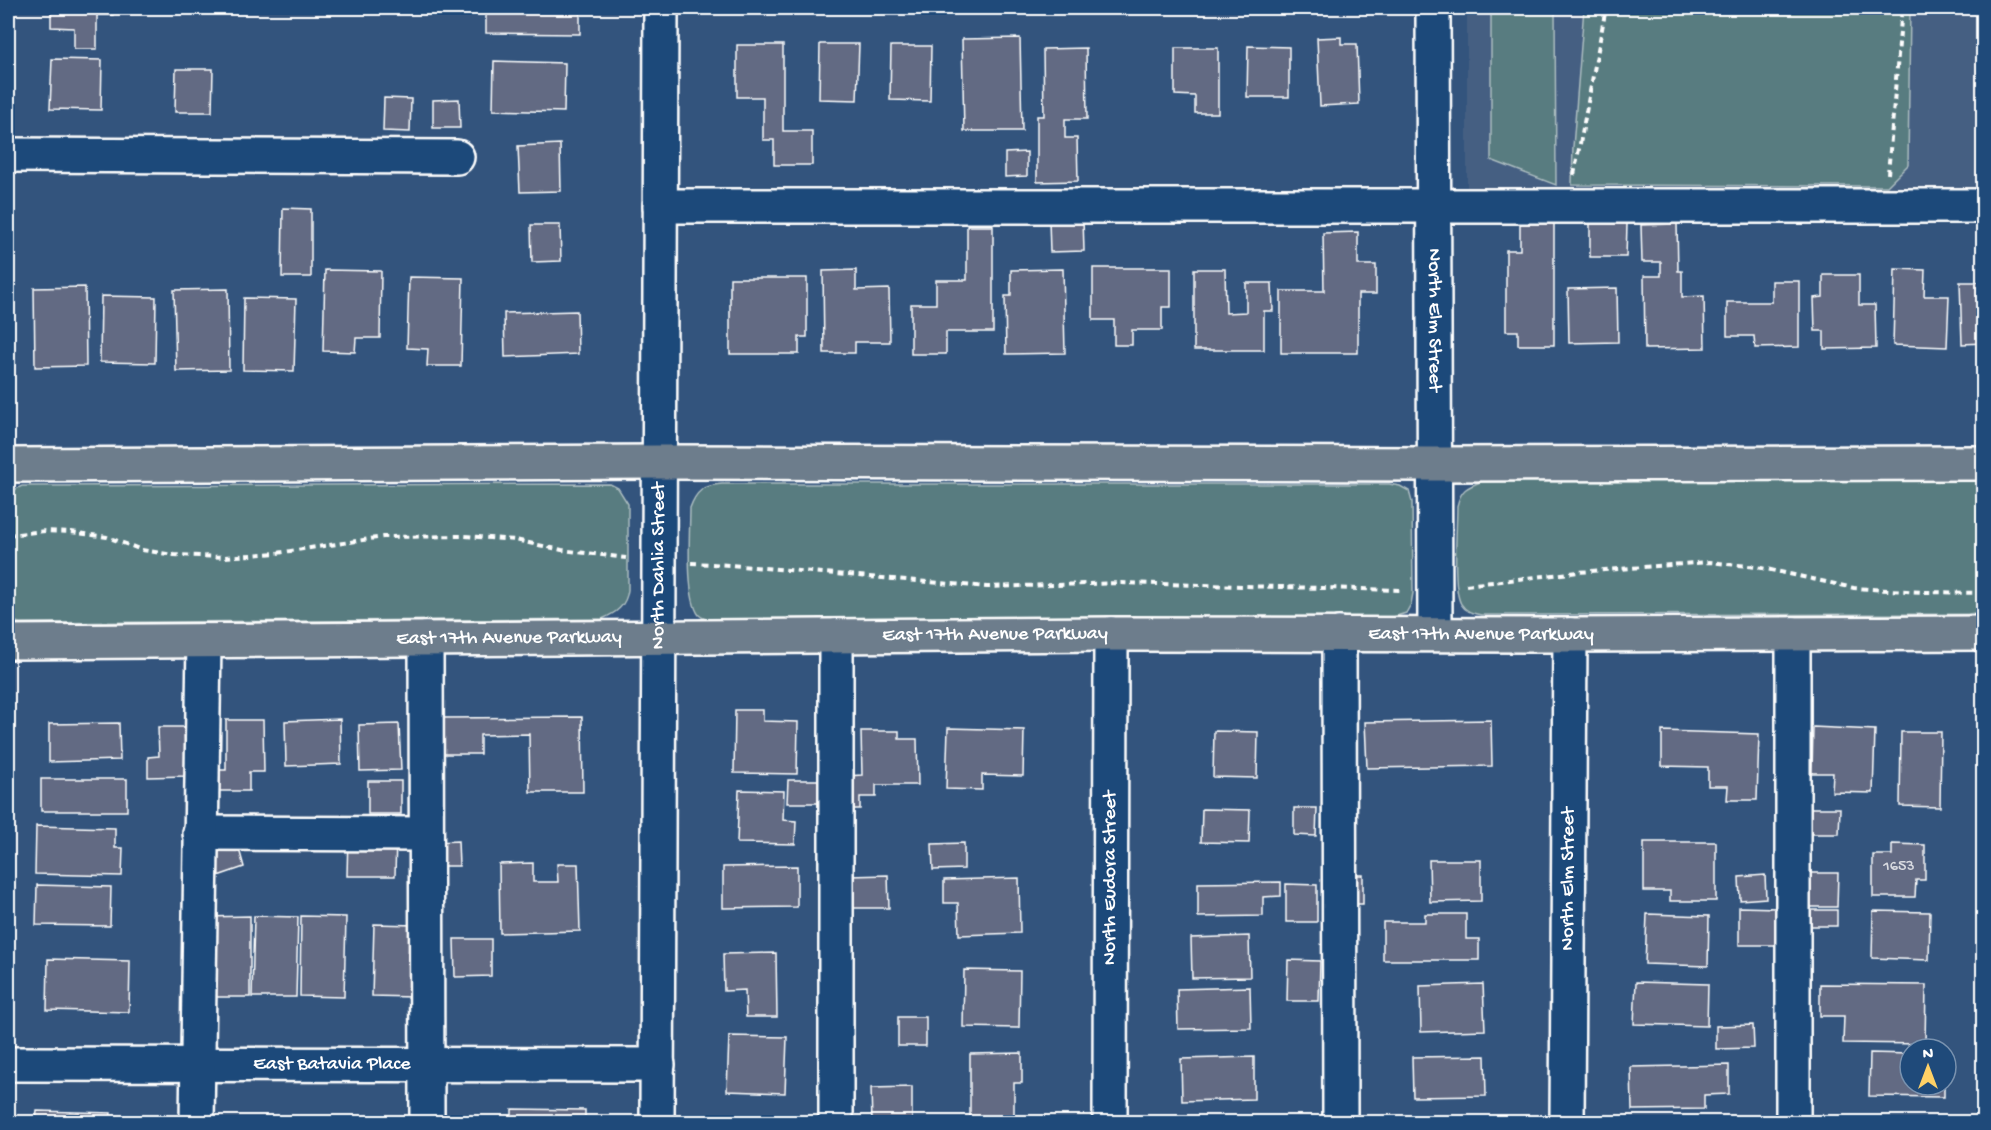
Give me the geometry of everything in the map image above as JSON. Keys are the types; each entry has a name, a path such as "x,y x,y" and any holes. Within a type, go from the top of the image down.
{"main road":[{"path":"8,465 660,462 1983,463"},
{"name":"East 17th Avenue Parkway","path":"8,642 1111,634 1983,633"}],"street":[{"name":"North Dahlia Street","path":"657,1122 661,8"},
{"name":"North Elm Street","path":"1433,8 1435,634"},
{"path":"8,155 458,157"},
{"path":"660,206 1983,206"},
{"name":"North Eudora Street","path":"1110,1122 1111,634"},
{"path":"1339,634 1340,1122"},
{"path":"1793,634 1793,1122"},
{"name":"North Elm Street","path":"1567,1122 1570,635"},
{"path":"836,636 836,1122"},
{"path":"426,639 427,1122"},
{"path":"197,1122 196,1064 204,641"},
{"path":"200,833 426,834"},
{"name":"East Batavia Place","path":"8,1064 658,1065"}],"path":[{"path":"1572,185 1606,8"},
{"path":"1888,174 1902,8"},
{"path":"8,535 45,531 71,532 108,537 142,549 164,553 224,557 277,553 383,537 465,536 515,540 659,562 730,565 987,587 1121,583 1434,590 1579,572 1708,562 1756,567 1854,588 1983,593"}],"shaded area":[{"path":"1467,8 1983,8 1983,192 1467,193"}],"green space":[{"path":"1491,8 1555,8 1556,185 1491,160"},
{"path":"1584,8 1910,8 1908,165 1887,186 1572,185"},
{"path":"1968,479 1983,481 1984,611 1982,612 1968,614 1481,615 1465,609 1458,596 1457,506 1460,496 1466,489 1483,481"},
{"path":"610,484 618,488 628,504 628,590 620,608 602,619 20,623 8,620 8,493 22,486"},
{"path":"722,484 1389,484 1409,491 1412,502 1413,593 1406,613 1393,617 711,621 699,615 692,594 689,563 690,508 695,497 702,490"}],"building":[{"path":"51,8 113,8 113,15 97,15 97,49 74,49 74,28 51,27"},
{"path":"486,8 580,8 580,34 486,33"},
{"path":"1341,37 1341,44 1357,44 1359,104 1320,106 1317,38"},
{"path":"1020,38 1022,131 964,131 962,39"},
{"path":"820,44 859,44 857,100 819,99"},
{"path":"737,45 783,45 783,131 812,131 812,165 774,165 774,140 763,140 763,97 737,97"},
{"path":"891,46 931,46 930,101 890,100"},
{"path":"1248,46 1289,47 1289,97 1247,97"},
{"path":"1086,48 1087,119 1065,119 1065,138 1077,138 1078,181 1037,182 1037,116 1044,116 1043,49"},
{"path":"1175,48 1218,48 1218,113 1195,113 1195,96 1175,95"},
{"path":"52,59 102,60 101,110 50,109"},
{"path":"494,61 565,63 564,112 493,110"},
{"path":"176,69 213,69 212,112 175,112"},
{"path":"384,98 411,99 410,132 383,131"},
{"path":"459,99 460,128 433,128 433,100"},
{"path":"560,144 561,191 520,192 518,146"},
{"path":"1027,152 1027,176 1005,177 1005,153"},
{"path":"283,208 311,209 311,277 282,277"},
{"path":"1520,218 1554,218 1554,345 1518,345 1518,331 1506,331 1506,250 1520,250"},
{"path":"1083,219 1084,251 1050,252 1049,220"},
{"path":"1590,224 1627,224 1626,257 1590,257"},
{"path":"1677,224 1678,271 1682,271 1682,297 1704,296 1705,348 1645,349 1644,276 1661,276 1661,262 1642,262 1641,225"},
{"path":"531,225 560,225 561,261 532,262"},
{"path":"967,226 993,226 993,332 946,332 946,354 911,354 911,304 936,304 936,280 967,280"},
{"path":"1358,232 1358,265 1376,265 1376,294 1358,294 1358,353 1281,353 1281,291 1324,291 1323,233"},
{"path":"1093,268 1171,268 1171,307 1162,307 1162,330 1132,330 1132,345 1114,345 1114,320 1093,320"},
{"path":"1063,269 1065,353 1006,354 1005,296 1011,296 1011,270"},
{"path":"1194,269 1225,269 1226,313 1246,312 1246,283 1272,283 1273,311 1264,311 1264,350 1194,350"},
{"path":"1895,269 1925,270 1924,296 1949,296 1947,347 1893,345"},
{"path":"325,270 381,271 380,338 356,338 355,352 323,351"},
{"path":"856,270 856,290 889,289 890,342 855,342 855,353 824,353 823,271"},
{"path":"1823,275 1859,275 1859,305 1875,305 1876,348 1824,349 1824,331 1815,331 1814,298 1823,297"},
{"path":"409,277 463,278 461,366 427,366 428,349 407,348"},
{"path":"730,278 807,278 807,337 799,337 799,354 730,354"},
{"path":"1772,281 1799,281 1799,347 1755,348 1754,336 1727,336 1727,302 1772,302"},
{"path":"1960,282 1984,282 1984,343 1962,344"},
{"path":"85,287 86,366 35,367 34,288"},
{"path":"1617,288 1618,342 1569,343 1568,289"},
{"path":"228,289 229,370 176,371 174,290"},
{"path":"101,296 156,297 155,363 100,362"},
{"path":"244,298 296,299 294,371 243,370"},
{"path":"577,311 578,354 505,357 504,313"},
{"path":"735,710 763,710 763,721 798,722 797,774 734,773"},
{"path":"582,717 583,792 530,792 529,734 480,735 480,754 443,754 443,718"},
{"path":"340,719 341,764 286,766 285,721"},
{"path":"226,720 263,720 264,772 249,772 249,791 218,791 218,770 226,770"},
{"path":"1491,720 1492,766 1367,768 1365,722"},
{"path":"119,723 120,760 49,762 49,724"},
{"path":"399,724 401,770 360,771 359,725"},
{"path":"158,727 184,727 186,776 148,777 148,757 159,756"},
{"path":"1813,727 1875,730 1873,793 1832,792 1833,773 1812,773"},
{"path":"948,728 1024,730 1023,776 982,775 982,790 946,789"},
{"path":"861,731 899,731 899,739 917,739 918,785 876,785 876,797 860,797 860,809 848,809 847,776 862,775"},
{"path":"1214,731 1258,732 1257,778 1213,777"},
{"path":"1662,731 1759,734 1757,800 1727,800 1728,786 1708,786 1708,767 1662,766"},
{"path":"1901,732 1941,732 1940,807 1900,806"},
{"path":"41,779 127,779 127,811 41,811"},
{"path":"788,780 818,780 818,803 787,803"},
{"path":"368,781 401,781 401,814 368,814"},
{"path":"739,790 784,791 783,820 796,821 795,844 737,843"},
{"path":"1294,808 1317,808 1316,836 1294,835"},
{"path":"1808,808 1840,808 1839,834 1808,834"},
{"path":"1202,809 1250,810 1249,843 1201,842"},
{"path":"36,826 115,828 115,848 123,848 122,876 35,874"},
{"path":"348,836 396,837 395,876 347,876"},
{"path":"236,838 244,867 215,877 207,847"},
{"path":"458,841 459,866 437,866 437,842"},
{"path":"1644,842 1716,842 1716,901 1670,901 1670,891 1644,891"},
{"path":"964,843 964,869 933,870 932,844"},
{"path":"1892,844 1925,845 1925,880 1916,880 1915,897 1873,897 1873,855 1892,855"},
{"path":"1429,860 1481,860 1481,901 1430,902"},
{"path":"533,863 533,882 558,882 557,864 578,864 580,931 500,933 499,864"},
{"path":"797,866 797,907 723,908 723,867"},
{"path":"1803,873 1838,873 1837,907 1803,907"},
{"path":"888,875 889,908 850,908 850,876"},
{"path":"1342,875 1363,875 1363,904 1342,904"},
{"path":"1765,875 1766,898 1740,900 1739,877"},
{"path":"1019,878 1020,933 959,935 958,903 944,903 944,880"},
{"path":"1281,882 1281,896 1263,897 1263,916 1198,917 1198,883"},
{"path":"1286,884 1317,885 1317,922 1286,922"},
{"path":"37,885 111,887 110,926 36,925"},
{"path":"1739,907 1777,908 1776,945 1739,945"},
{"path":"1806,910 1837,910 1837,926 1806,926"},
{"path":"1873,911 1930,912 1929,960 1872,958"},
{"path":"1425,914 1466,914 1466,939 1479,939 1479,960 1383,960 1383,922 1425,922"},
{"path":"1647,914 1709,916 1708,966 1645,964"},
{"path":"250,916 250,997 206,997 205,917"},
{"path":"254,916 298,917 296,997 252,997"},
{"path":"301,916 346,917 344,997 300,996"},
{"path":"374,924 415,925 413,997 372,996"},
{"path":"1249,936 1250,977 1192,978 1191,938"},
{"path":"454,939 491,939 491,976 455,977"},
{"path":"776,953 777,1017 746,1017 745,990 724,991 723,954"},
{"path":"48,959 130,961 129,1012 47,1010"},
{"path":"1288,960 1320,961 1319,1001 1287,1001"},
{"path":"964,970 1020,971 1019,1028 963,1027"},
{"path":"1636,982 1708,984 1707,1026 1634,1024"},
{"path":"1483,984 1485,1030 1421,1032 1420,986"},
{"path":"1820,984 1926,985 1925,1037 1898,1037 1898,1044 1843,1043 1844,1016 1820,1016"},
{"path":"1250,987 1251,1028 1178,1029 1177,989"},
{"path":"898,1017 926,1017 926,1046 898,1046"},
{"path":"1753,1025 1754,1048 1716,1049 1716,1026"},
{"path":"729,1036 787,1037 785,1093 727,1091"},
{"path":"1022,1053 1022,1083 1014,1083 1014,1118 970,1119 970,1054"},
{"path":"1870,1053 1898,1054 1898,1096 1869,1096"},
{"path":"1485,1056 1486,1096 1413,1097 1412,1057"},
{"path":"1254,1057 1254,1099 1182,1101 1181,1059"},
{"path":"1729,1065 1729,1094 1704,1095 1704,1109 1632,1110 1631,1067"},
{"path":"912,1087 912,1122 872,1122 871,1088"},
{"path":"512,1109 585,1110 585,1122 512,1122"},
{"path":"37,1111 111,1113 110,1122 36,1122"}]}
